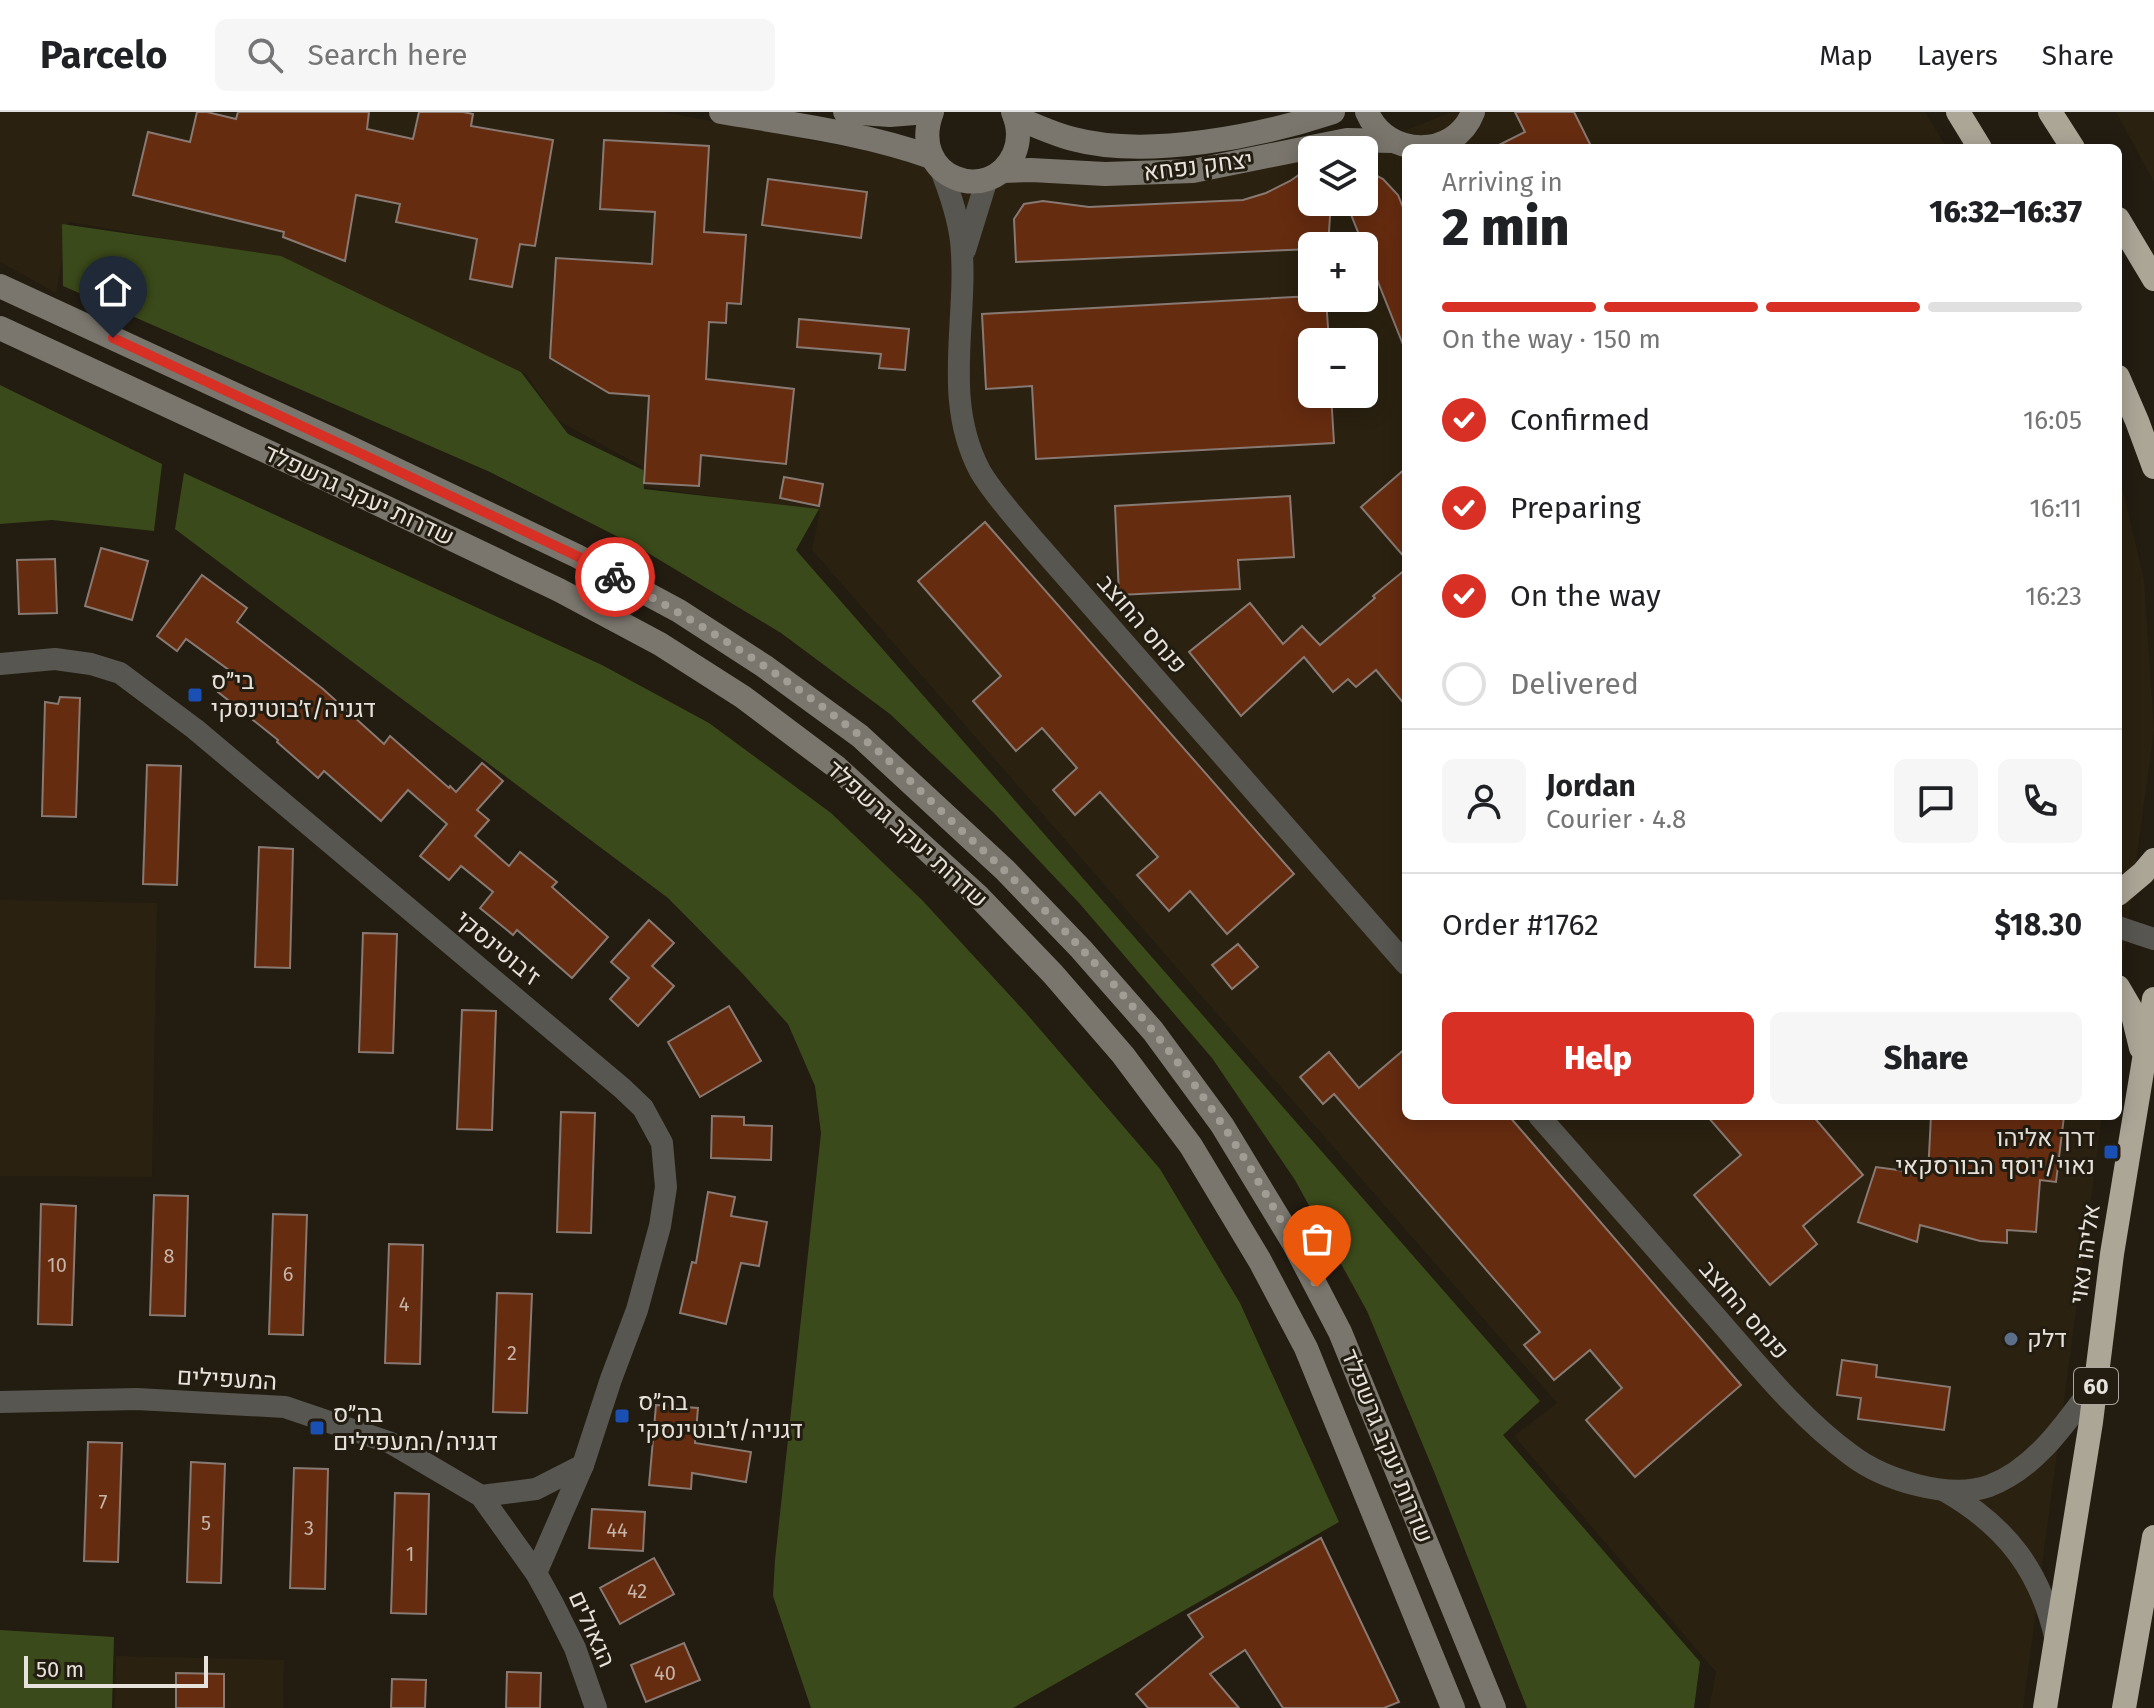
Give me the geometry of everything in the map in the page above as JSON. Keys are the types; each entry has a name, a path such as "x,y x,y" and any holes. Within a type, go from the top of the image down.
{"highway":[{"path":"1958,112 1978,144"},
{"path":"2050,112 2070,144"},
{"path":"2122,226 2154,279"},
{"path":"2122,386 2154,467"},
{"path":"2122,891 2154,860"},
{"path":"2122,994 2132,1011 2144,1063"},
{"name":"אליהו נאוי","path":"2045,1708 2096,1382 2112,1254 2154,999"},
{"path":"2124,1708 2154,1537"}],"main road":[{"path":"721,112 846,134 912,150 936,164"},
{"path":"845,112 890,115 929,112 926,142 936,164"},
{"name":"יצחק נפחא","path":"1014,115 1073,139 1105,145 1148,146 1191,143 1254,132 1333,112"},
{"path":"1367,112 1380,132 1402,144"},
{"path":"994,175 1012,160 1018,146 1019,132 1014,115"},
{"name":"יצחק נפחא","path":"1440,144 1468,124"},
{"name":"יצחק נפחא","path":"936,164 949,175 968,181 1031,170 1105,174 1193,171 1334,142 1366,140 1402,145"},
{"name":"שדרות יעקב גרשפלד","path":"0,286 577,556 679,611 764,666 860,736 1005,870 1081,949 1153,1031 1222,1125 1293,1242 1340,1332 1494,1708"},
{"name":"שדרות יעקב גרשפלד","path":"0,328 559,590 660,644 743,697 835,766 979,897 1053,974 1123,1055 1191,1146 1260,1261 1306,1348 1453,1708"}],"street":[{"name":"פנחס החוצב","path":"936,164 953,202 961,240 957,370 967,438 980,470 1033,539 1402,959"},
{"name":"פנחס החוצב","path":"961,267 971,228 994,175"},
{"name":"ז'בוטינסקי","path":"0,664 55,659 91,664 120,673 195,729 362,867 643,1108 662,1143 666,1187 662,1213 637,1310 583,1465 536,1573"},
{"path":"2122,928 2154,939"},
{"name":"פנחס החוצב","path":"1543,1120 1775,1384 1822,1432 1874,1469 1906,1482 1944,1490 1987,1487 2038,1453 2096,1382"},
{"name":"המעפילים","path":"0,1402 137,1399 285,1407 391,1443 481,1496 536,1573"},
{"path":"481,1496 536,1489 583,1465"},
{"name":"פנחס החוצב","path":"1944,1490 1981,1514 2001,1531 2017,1551 2043,1598 2057,1646"},
{"name":"הגאולים","path":"536,1573 575,1648 596,1708"}],"shaded area":[{"path":"0,112 663,112 1039,183 1184,179 1298,161 1298,216 1378,216 1378,142 1451,112 1925,112 1945,144 1402,144 1402,1120 2101,1120 2023,1708 1709,1708 1716,1672 1514,1436 1557,1403 812,550 820,511 644,487 641,466 557,420 526,374 271,257 69,222 56,293 0,262"},
{"path":"2116,112 2154,112 2154,182"},
{"path":"2122,487 2144,579 2154,730 2122,966"},
{"path":"0,900 157,903 152,1177 0,1176"},
{"path":"116,1656 284,1660 283,1708 115,1708"}],"green space":[{"path":"62,224 281,256 521,372 568,434 643,470 644,489 819,509 796,550 1540,1401 1503,1435 1700,1662 1694,1708 1527,1708 1367,1311 1295,1180 1212,1058 1080,904 992,811 890,714 781,633 638,547 490,472 63,286"},
{"path":"0,385 162,464 154,531 52,520 0,524"},
{"path":"184,473 602,665 709,723 831,813 922,900 1026,1013 1160,1169 1240,1303 1339,1522 1013,1708 811,1708 773,1596 821,1133 815,1086 788,1024 668,898 175,529"},
{"path":"0,1630 114,1637 112,1708 0,1708"}],"building":[{"path":"197,112 236,119 238,112 369,112 367,129 413,139 419,112 463,112 473,114 471,126 553,140 535,246 520,244 512,287 470,279 477,239 396,222 400,204 356,195 345,261 283,237 284,232 133,195 148,132 190,142"},
{"path":"1515,112 1574,112 1590,144 1501,144 1525,132"},
{"path":"604,140 709,146 704,232 746,235 741,304 727,303 726,323 709,322 706,379 794,389 786,464 701,455 699,486 644,483 649,396 609,393 550,358 556,258 652,264 655,212 600,209"},
{"path":"1298,176 1298,216 1330,216 1329,232 1298,232 1298,250 1016,262 1014,219 1024,204 1043,201 1089,207 1243,200"},
{"path":"1378,176 1398,195 1402,205 1402,342 1378,282 1378,232 1358,232 1352,216 1378,216"},
{"path":"768,179 867,192 861,238 762,225"},
{"path":"1298,297 1298,312 1327,312 1328,328 1298,328 1298,408 1332,408 1334,443 1036,459 1032,386 986,389 982,314"},
{"path":"799,319 909,329 905,370 879,368 881,354 797,347"},
{"path":"1402,471 1402,554 1361,507"},
{"path":"784,477 823,484 819,506 780,498"},
{"path":"1290,496 1294,557 1238,560 1240,589 1119,595 1115,506"},
{"path":"985,522 1294,874 1227,934 1190,891 1169,911 1137,875 1158,857 1100,792 1075,815 1053,790 1077,768 1042,728 1016,751 973,701 1001,676 918,581"},
{"path":"101,548 148,561 132,620 85,606"},
{"path":"55,559 57,613 19,614 17,560"},
{"path":"1402,572 1402,701 1376,670 1356,687 1348,679 1333,692 1304,657 1241,716 1189,652 1250,603 1283,644 1302,626 1320,645 1375,598 1373,596"},
{"path":"202,575 247,608 237,622 323,689 384,744 390,736 456,792 482,763 503,781 477,810 489,820 475,836 509,866 520,852 557,882 552,887 608,937 572,978 517,930 513,935 480,908 493,892 461,866 449,880 420,856 447,824 408,790 381,821 324,771 318,778 278,740 218,692 233,673 186,639 177,651 157,636"},
{"path":"60,697 80,698 76,817 42,816 45,702 58,704"},
{"path":"147,765 181,766 177,885 143,884"},
{"path":"259,847 293,849 290,968 255,967"},
{"path":"649,920 674,943 652,966 674,986 638,1026 610,999 629,978 611,962"},
{"path":"363,933 397,934 393,1053 359,1052"},
{"path":"1238,944 1258,967 1232,989 1212,965"},
{"path":"729,1006 761,1061 700,1097 668,1042"},
{"path":"462,1010 496,1011 492,1130 457,1129"},
{"path":"1402,1051 1402,1120 1512,1120 1741,1385 1635,1477 1586,1420 1622,1388 1590,1350 1554,1380 1524,1345 1540,1332 1334,1094 1323,1104 1300,1077 1329,1052 1359,1088"},
{"path":"561,1112 595,1113 591,1233 557,1232"},
{"path":"712,1116 744,1117 744,1125 772,1126 771,1160 711,1158"},
{"path":"1710,1120 1816,1120 1863,1175 1803,1226 1817,1244 1770,1285 1694,1195 1741,1155"},
{"path":"1931,1120 2064,1120 2056,1182 2040,1180 2036,1232 2007,1230 2007,1243 1980,1241 1920,1225 1917,1242 1858,1222 1876,1167 1928,1174"},
{"path":"708,1192 735,1197 731,1216 767,1222 759,1266 741,1263 726,1324 680,1313 692,1262 696,1263"},
{"path":"154,1195 188,1196 185,1316 150,1315"},
{"path":"41,1204 76,1206 72,1325 38,1324"},
{"path":"273,1214 307,1215 303,1335 269,1334"},
{"path":"389,1244 423,1245 420,1364 385,1363"},
{"path":"497,1293 532,1294 527,1413 493,1412"},
{"path":"1842,1360 1877,1365 1876,1377 1950,1387 1944,1430 1858,1419 1861,1398 1837,1395"},
{"path":"656,1405 698,1408 695,1443 751,1452 746,1482 692,1473 691,1489 649,1485"},
{"path":"88,1442 122,1443 118,1562 84,1561"},
{"path":"191,1462 225,1464 221,1583 187,1582"},
{"path":"294,1468 328,1469 325,1589 290,1588"},
{"path":"395,1493 429,1494 426,1614 391,1613"},
{"path":"592,1509 645,1512 643,1551 589,1548"},
{"path":"1321,1538 1399,1702 1384,1708 1283,1708 1245,1650 1210,1674 1239,1708 1148,1708 1136,1694 1203,1637 1188,1615"},
{"path":"654,1558 674,1594 620,1624 600,1588"},
{"path":"684,1643 700,1680 646,1702 631,1665"},
{"path":"507,1672 541,1673 540,1708 506,1708"},
{"path":"176,1673 224,1674 224,1708 176,1708"},
{"path":"392,1679 426,1680 425,1708 391,1708"}],"way so far":[{"path":"615,577 679,611 764,666 860,736 1005,870 1081,949 1153,1031 1222,1125 1317,1287"}],"place":[{"name":"בי״ס דגניה/ז׳בוטינסקי","path":"195,695"},
{"name":"דרך אליהו נאוי/יוסף הבורסקאי","path":"2111,1152"},
{"name":"דלק","path":"2011,1339"},
{"name":"בה״ס דגניה/ז׳בוטינסקי","path":"622,1416"},
{"name":"בה״ס דגניה/המעפילים","path":"317,1428"}],"route":[{"path":"113,338 577,556 615,577"}]}
